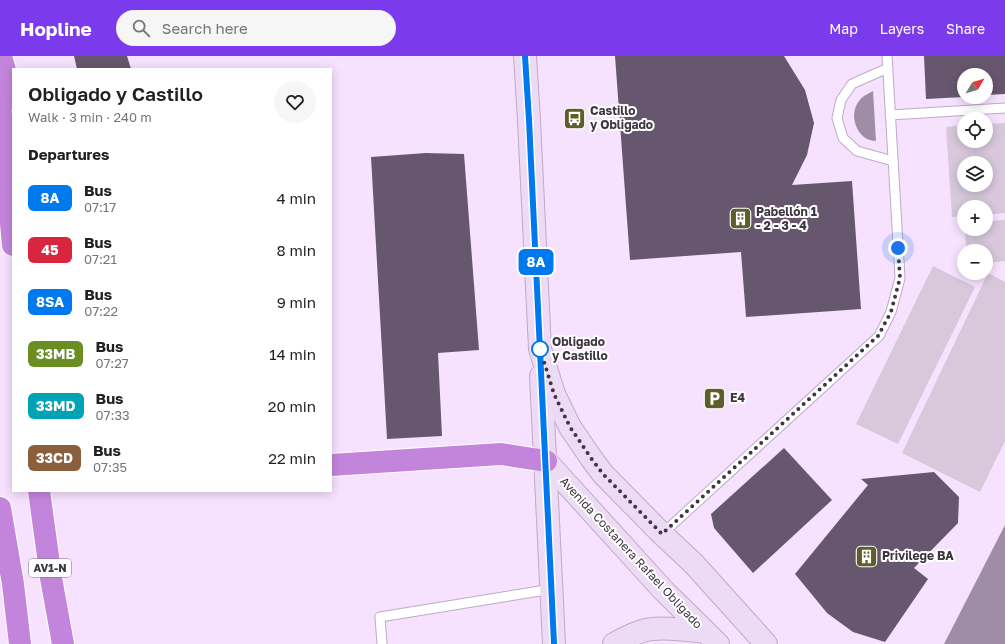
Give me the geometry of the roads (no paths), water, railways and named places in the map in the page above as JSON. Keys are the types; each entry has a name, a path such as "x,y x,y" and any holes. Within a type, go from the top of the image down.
{"highway":[{"path":"1,56 12,95"},
{"path":"0,105 12,234"},
{"path":"332,465 501,454 546,462"},
{"name":"AV1-N","path":"39,492 51,578 63,644"},
{"name":"AV1-N","path":"0,508 13,584 20,644"}],"main road":[{"path":"525,56 530,128 554,644"},
{"path":"540,349 554,394 570,427 603,474 694,564 766,644"},
{"name":"Avenida Costanera Rafael Obligado","path":"546,462 664,591 712,638"},
{"path":"614,644 625,637 651,629 674,629 712,638"}],"lane":[{"path":"662,534 878,336 891,312 900,278 887,56"},
{"path":"888,68 852,84 841,100 837,118 843,138 857,150 893,160"},
{"path":"890,115 1005,108"},
{"path":"382,644 380,617 552,589"}],"place":[{"name":"Castillo y Obligado","path":"575,118"},
{"name":"Pabellón 1 - 2 - 3 - 4","path":"741,219"},
{"name":"Obligado y Castillo","path":"540,349"},
{"name":"E4","path":"714,398"},
{"name":"Privilege BA","path":"867,556"}]}
